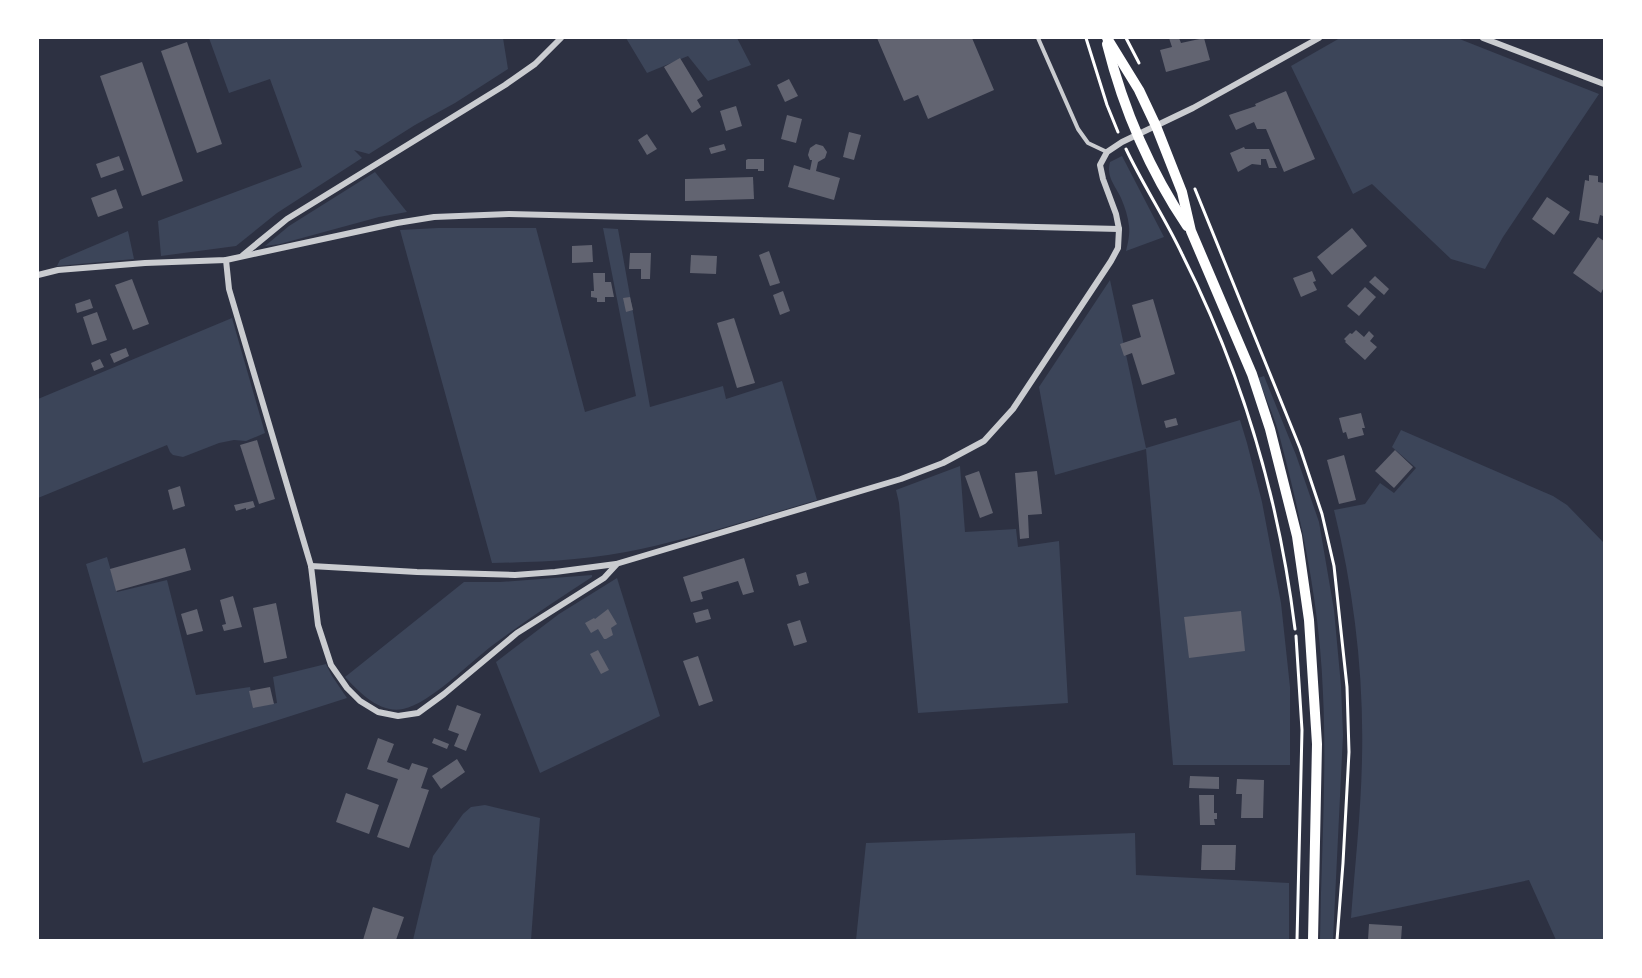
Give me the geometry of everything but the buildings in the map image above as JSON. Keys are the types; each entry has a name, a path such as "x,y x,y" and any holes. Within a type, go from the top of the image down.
{"main road":[{"path":"1107,38 1139,90 1156,126 1182,192 1191,231 1252,374 1270,429 1297,536 1310,620 1317,744 1313,940"},
{"path":"1107,38 1122,98 1138,135 1168,198 1191,231"}],"street":[{"path":"241,257 287,219 505,85 535,64 561,38"},
{"path":"311,566 515,575 616,564 901,479 943,463 984,441 1013,409 1118,248 1119,229 1116,214 1100,165 1107,152 1122,142 1193,108 1319,38"},
{"path":"1484,38 1605,84"},
{"path":"38,275 58,270 145,263 226,260 397,223 434,218 509,214 1119,229"},
{"path":"226,260 229,289 311,566 318,625 331,665 347,688 360,701 378,712 398,716 418,713 517,633 604,578 616,564"}],"lane":[{"path":"1038,38 1078,129 1088,143 1107,152"}],"path":[{"path":"1086,38 1107,105 1122,142 1183,254 1213,322 1253,431 1276,519 1287,570 1295,628 1302,730 1297,940"}],"shaded area":[{"path":"209,38 503,38 508,69 369,154 354,150 362,158 277,213 236,246 161,256 158,221 302,167 270,79 229,93"},
{"path":"626,38 737,38 751,65 708,81 688,56 647,73"},
{"path":"1340,38 1457,38 1599,94 1503,237 1485,269 1451,259 1372,184 1353,194 1291,66"},
{"path":"1122,156 1164,237 1126,251 1129,232 1128,219 1109,172 1110,162"},
{"path":"375,172 407,212 265,246 289,226"},
{"path":"536,228 585,412 636,396 603,228 618,229 650,407 723,386 726,399 782,381 817,500 708,532 623,553 567,560 492,563 400,230"},
{"path":"128,231 134,259 57,266 60,260"},
{"path":"1110,280 1146,448 1240,420 1262,502 1281,603 1290,687 1290,765 1173,765 1146,449 1055,475 1039,387"},
{"path":"232,318 265,433 246,441 234,440 219,443 183,457 173,455 167,445 38,498 38,399"},
{"path":"1264,376 1296,455 1319,522 1334,610 1343,735 1333,940 1320,940 1324,756 1323,694 1318,630 1309,567 1289,473 1276,426 1258,378"},
{"path":"1401,430 1553,496 1567,505 1604,543 1604,940 1556,940 1529,880 1351,918 1361,779 1361,696 1352,602 1334,510 1365,504 1380,483 1394,493 1416,468 1392,447"},
{"path":"960,466 965,532 1016,529 1018,547 1059,541 1068,703 918,713 896,490"},
{"path":"107,557 117,592 167,580 196,695 250,687 254,707 277,703 273,677 326,664 347,698 143,763 86,564"},
{"path":"592,575 493,645 450,682 414,705 394,710 378,705 363,695 345,677 464,582 500,582"},
{"path":"617,578 660,716 540,773 496,662 559,614"},
{"path":"485,805 540,818 531,940 413,940 433,856 463,814 471,807"},
{"path":"1135,833 1136,875 1289,883 1289,940 856,940 866,843"}]}
